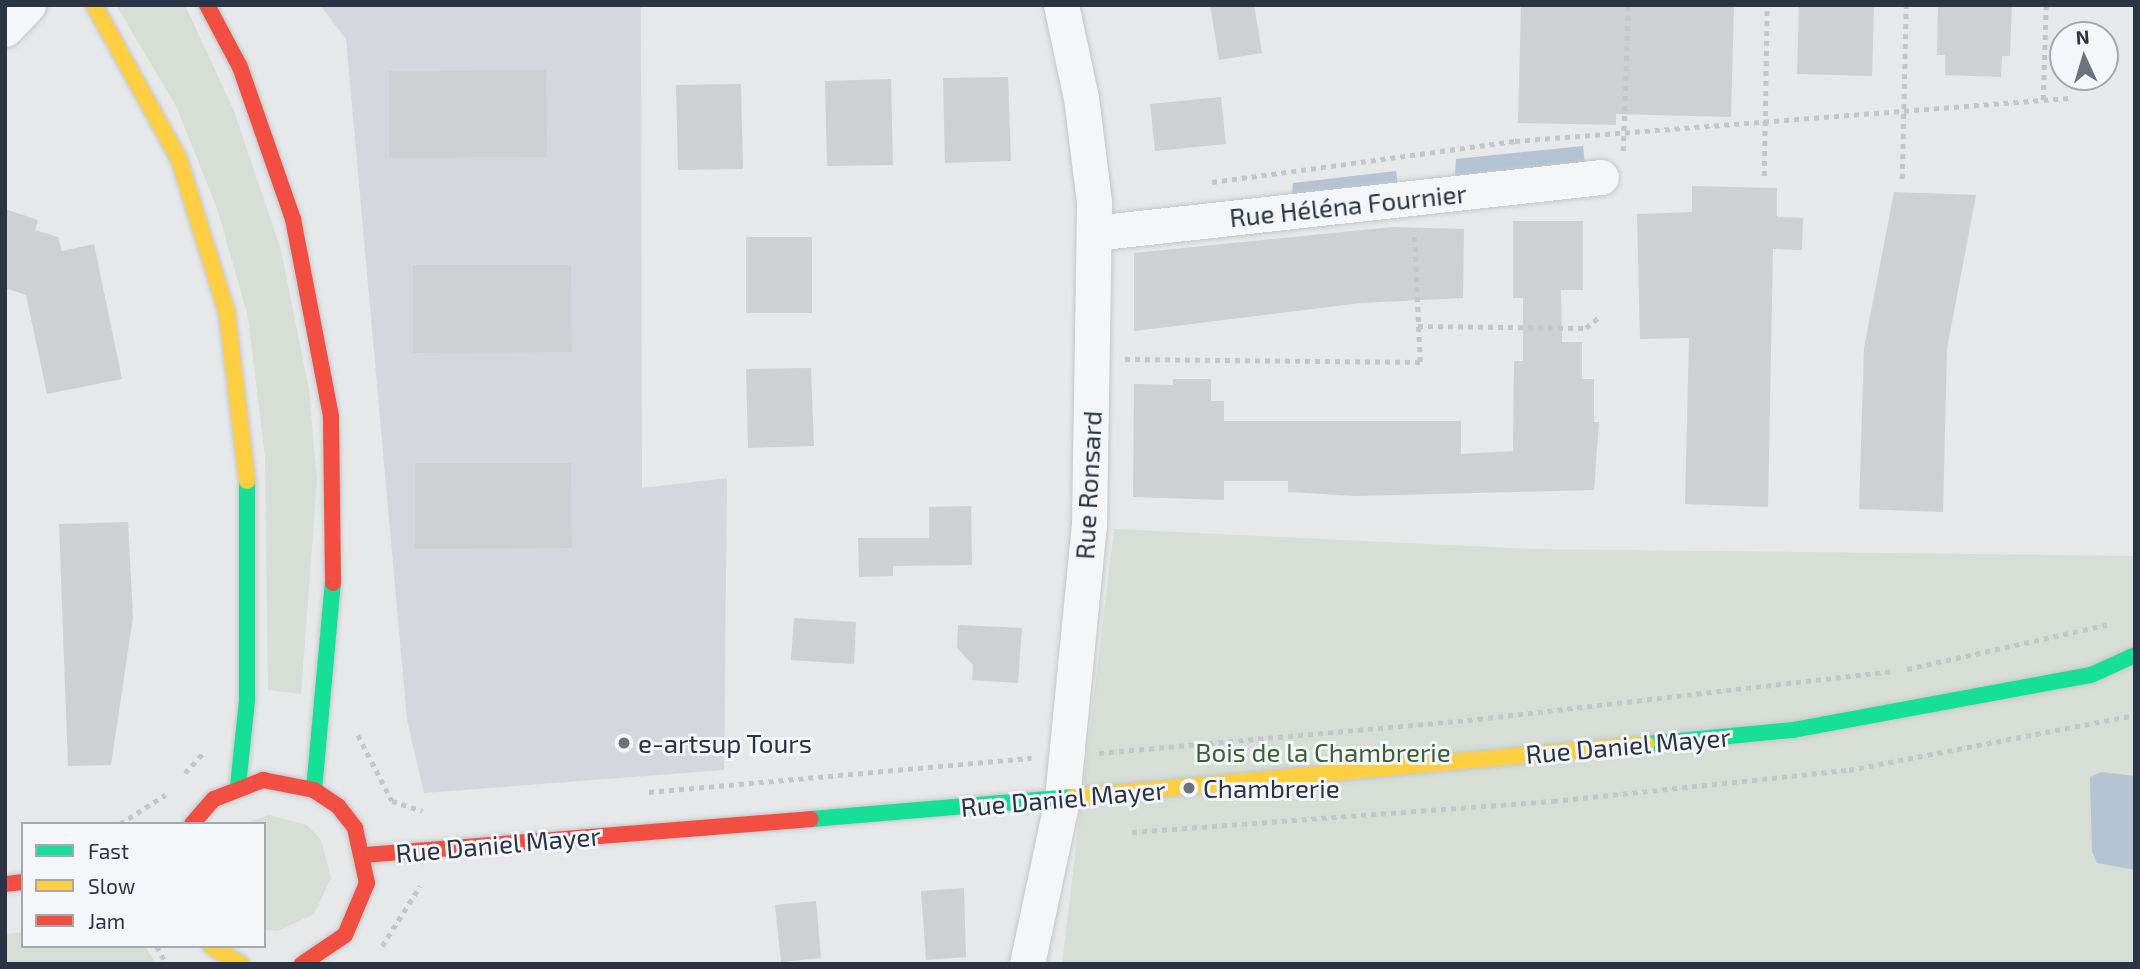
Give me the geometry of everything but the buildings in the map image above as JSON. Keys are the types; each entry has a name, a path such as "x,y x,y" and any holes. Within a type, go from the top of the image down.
{"main road":[{"path":"94,5 179,159 210,246 231,336 250,504 247,700 237,786"},
{"path":"207,5 240,67 293,219 331,418 335,563 314,790"},
{"name":"Rue Daniel Mayer","path":"2091,675 2135,655"},
{"name":"Rue Daniel Mayer","path":"365,855 1062,799 1793,730 2091,675 2135,676"},
{"path":"194,822 214,799 237,786 290,781 314,790 344,813 365,855 367,883 360,911 345,935 302,964"},
{"path":"214,948 241,964"}],"street":[{"path":"5,29 29,5"},
{"name":"Rue Ronsard","path":"1027,964 1062,799 1063,756 1089,526 1094,233 1081,98 1060,5"},
{"name":"Rue Héléna Fournier","path":"1094,233 1413,198 1612,170"}],"path":[{"path":"1612,170 1628,5"},
{"path":"1764,176 1767,5"},
{"path":"1902,179 1906,5"},
{"path":"2043,100 2046,5"},
{"path":"1093,358 1420,362 1413,198"},
{"path":"1418,326 1586,328 1599,317"},
{"name":"Rue Daniel Mayer","path":"643,792 1478,719 1896,671 2122,621"},
{"path":"321,705 351,710 363,754 392,801 430,811 433,849 409,910 378,950"},
{"path":"181,776 210,746"},
{"path":"124,822 153,807 172,787"},
{"path":"158,948 166,964"}],"shaded area":[{"path":"320,5 641,5 642,488 727,478 724,770 424,793 407,720 346,39"}],"green space":[{"path":"116,5 185,5 234,111 281,250 309,390 317,481 301,694 268,690 265,457 248,317 218,211 176,106"},
{"name":"Bois de la Chambrerie","path":"1114,529 1533,549 2135,556 2135,964 1062,964"},
{"path":"269,815 307,825 321,840 331,878 314,914 278,931 266,930 266,822 248,822"},
{"path":"21,932 21,948 146,948 156,964 5,964 5,934"}],"water":[{"path":"1583,146 1585,164 1455,177 1456,159"},
{"path":"1396,171 1398,184 1292,195 1293,183"},
{"path":"2101,772 2135,776 2135,870 2097,863 2092,851 2090,777"}],"traffic: fast":[{"path":"238,786 247,700 247,481"},
{"path":"314,790 333,583"},
{"path":"1647,744 1793,730 2091,675 2135,655"},
{"path":"811,819 1073,797"}],"traffic: slow":[{"path":"94,5 179,159 227,313 247,481"},
{"path":"1073,797 1647,744"},
{"path":"214,948 241,964"}],"traffic: jam":[{"path":"207,5 240,67 293,219 331,417 333,583"},
{"path":"194,822 214,799 263,780 314,790 338,806 355,828 367,883 345,935 302,964"},
{"path":"365,855 811,819"},
{"path":"5,884 21,882"}],"place":[{"name":"e-artsup Tours","path":"624,743"},
{"name":"Chambrerie","path":"1189,788"}]}
